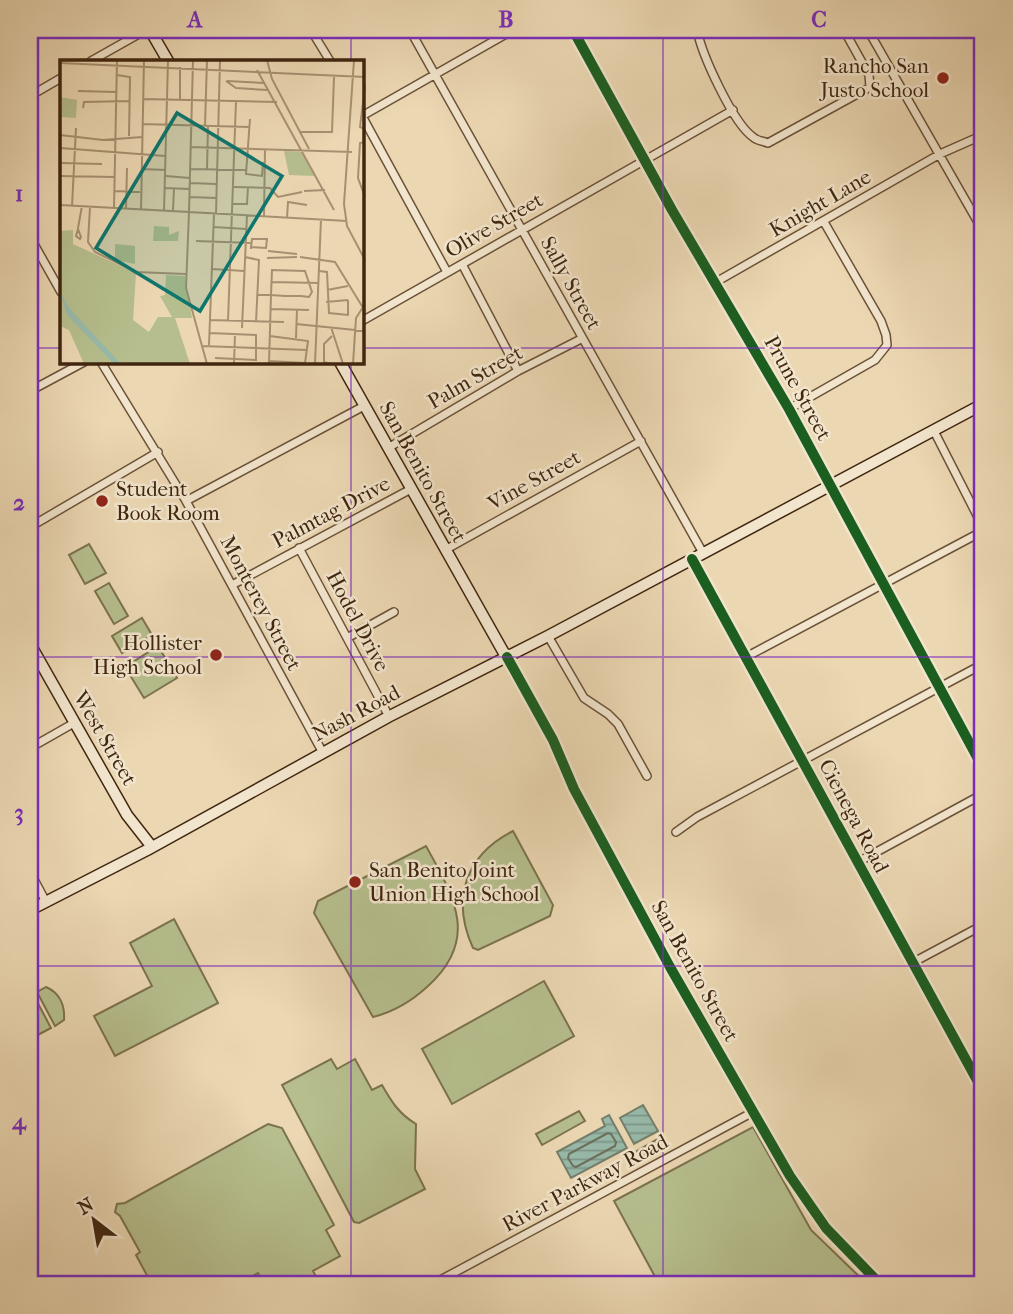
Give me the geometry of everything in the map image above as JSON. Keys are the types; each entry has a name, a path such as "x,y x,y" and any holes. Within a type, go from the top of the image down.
{"street":[{"path":"93,60 148,30 167,60"},
{"path":"311,30 329,60"},
{"name":"Sally Street","path":"410,30 703,553"},
{"path":"364,115 513,30"},
{"name":"Prune Street","path":"573,30 644,161 789,409 983,768"},
{"path":"697,30 703,55 744,128 754,139 768,143 870,87 870,75 844,30"},
{"path":"868,30 983,231"},
{"path":"30,96 60,79"},
{"name":"Olive Street","path":"364,320 733,110"},
{"path":"364,120 447,272"},
{"name":"Knight Lane","path":"716,282 940,154 983,135"},
{"path":"789,409 874,360 887,345 881,321 824,222"},
{"path":"30,237 60,290"},
{"path":"462,264 518,371"},
{"name":"Palm Street","path":"388,448 518,371 581,339"},
{"path":"30,391 80,364"},
{"name":"Monterey Street","path":"103,364 186,501 323,753"},
{"name":"San Benito Street","path":"341,364 553,740 574,789 679,983 753,1112 813,1212 880,1284"},
{"name":"Nash Road","path":"30,910 983,404"},
{"path":"186,501 364,406"},
{"path":"746,657 983,529 934,430"},
{"name":"Vine Street","path":"445,550 641,441"},
{"path":"30,527 158,452"},
{"name":"Palmtag Drive","path":"232,585 411,489"},
{"name":"Hodel Drive","path":"299,548 386,711"},
{"name":"Cienega Road","path":"692,559 983,1091"},
{"path":"347,638 394,612"},
{"path":"548,636 584,698 618,724 647,776"},
{"name":"West Street","path":"30,644 127,815 152,847"},
{"path":"676,832 697,817 983,664"},
{"path":"30,748 74,723"},
{"path":"858,862 983,794"},
{"path":"30,872 46,902"},
{"path":"912,963 983,925"},
{"path":"969,1065 983,1057"},
{"name":"River Parkway Road","path":"433,1284 753,1112"}],"green space":[{"path":"89,544 106,573 85,584 69,555"},
{"path":"109,583 128,616 114,624 95,591"},
{"path":"142,618 152,635 122,653 112,636"},
{"path":"158,646 177,678 144,698 125,667"},
{"path":"513,831 553,905 550,916 478,950 473,948 463,913 467,880 483,853"},
{"path":"426,846 453,900 458,934 454,951 444,969 422,991 395,1009 373,1017 314,913 318,901"},
{"path":"174,919 218,1003 115,1056 94,1016 152,986 130,943"},
{"path":"544,981 574,1036 452,1104 422,1049"},
{"path":"46,987 58,996 64,1010 64,1020 55,1026 37,992"},
{"path":"33,994 51,1028 30,1039 30,995"},
{"path":"331,1059 337,1069 355,1059 372,1090 382,1085 396,1107 416,1124 415,1169 425,1189 359,1223 354,1222 282,1085"},
{"path":"579,1111 585,1121 542,1145 536,1134"},
{"path":"268,1124 282,1128 334,1225 326,1230 340,1256 313,1271 318,1280 310,1284 264,1284 258,1273 238,1284 157,1284 154,1279 150,1281 136,1255 140,1252 120,1216 115,1212 117,1204 125,1203"},
{"path":"753,1127 811,1230 867,1284 659,1284 614,1201"},
{"path":"661,1137 665,1143 640,1157 637,1151"}],"water":[{"path":"643,1105 658,1131 634,1144 620,1118"},
{"path":"609,1115 627,1148 571,1178 557,1152 605,1126 602,1119"}],"cycle path":[{"path":"573,30 672,210 789,409 983,768"},
{"path":"692,559 983,1091"},
{"path":"507,657 553,740 574,789 670,967 790,1176 826,1228 880,1284"}],"place":[{"name":"Rancho San Justo School","path":"943,78"},
{"name":"Student Book Room","path":"102,501"},
{"name":"Hollister High School","path":"216,655"},
{"name":"San Benito Joint Union High School","path":"355,882"}]}
